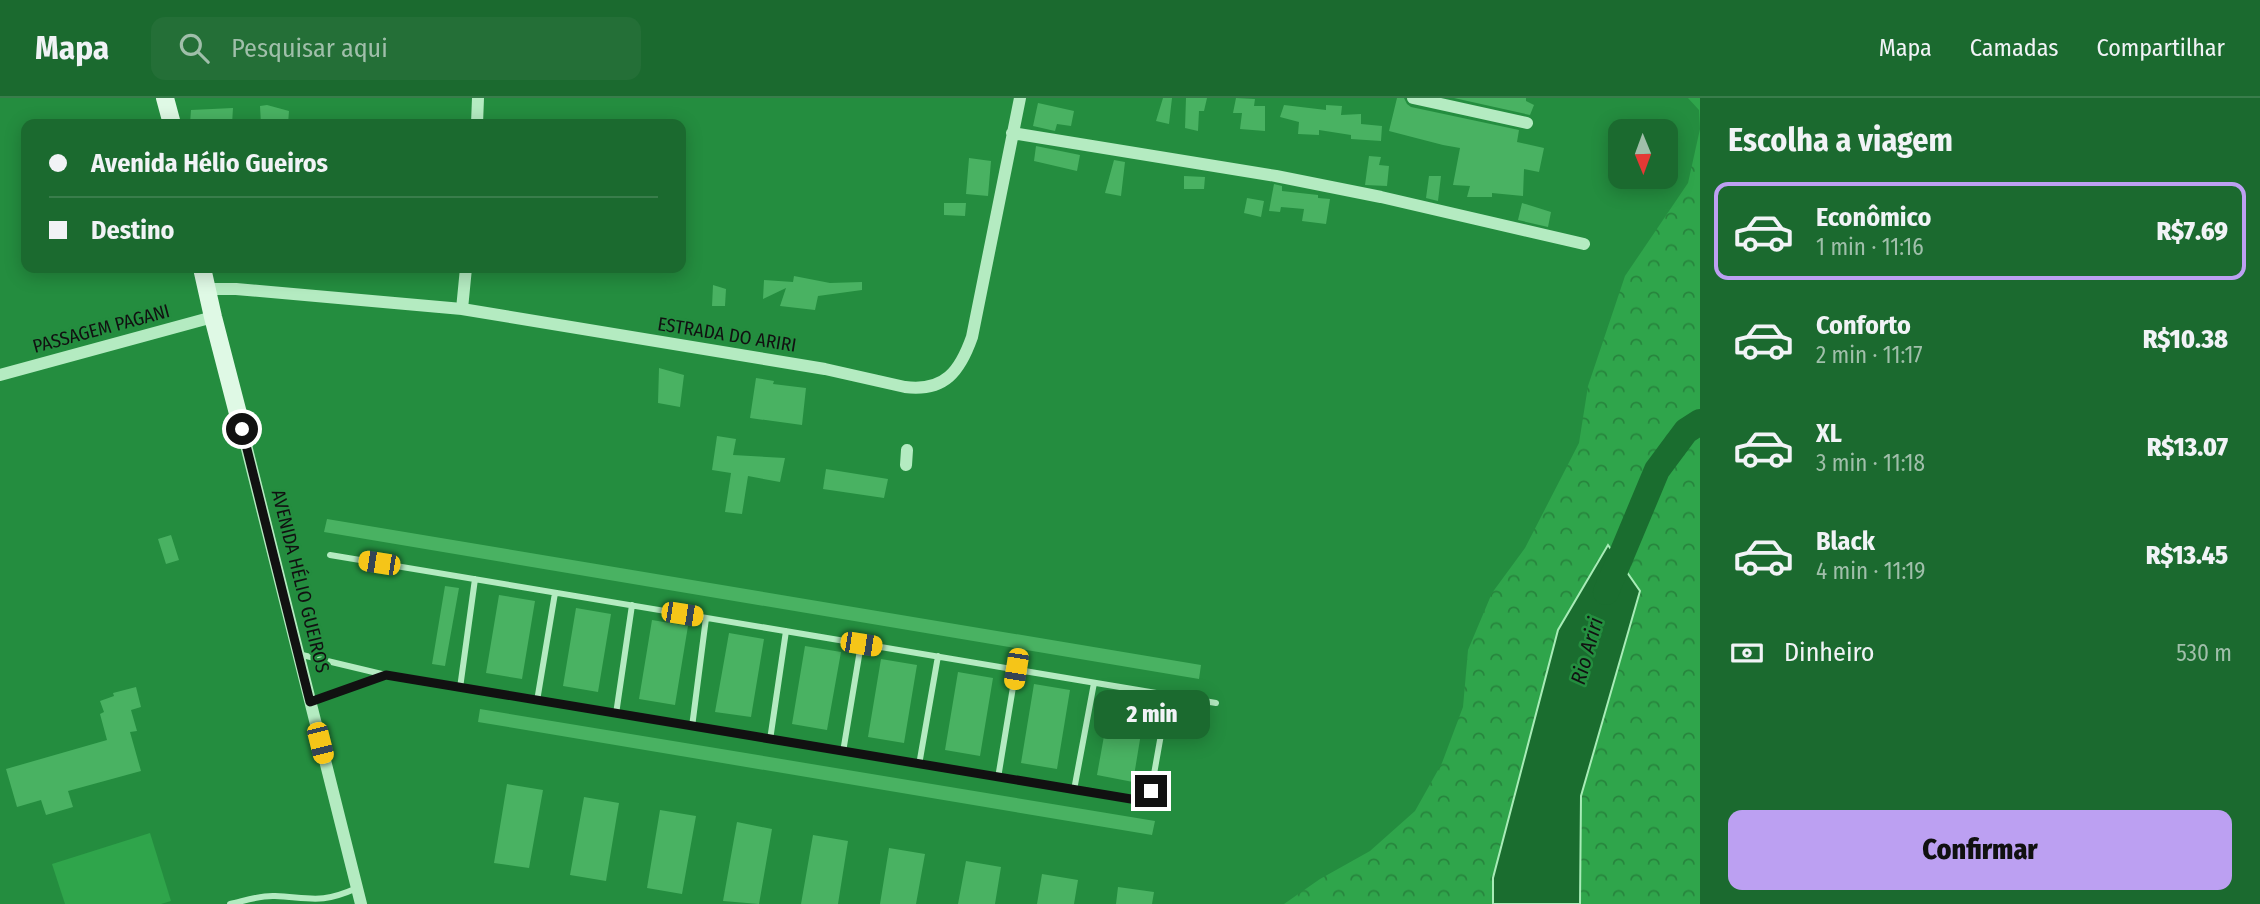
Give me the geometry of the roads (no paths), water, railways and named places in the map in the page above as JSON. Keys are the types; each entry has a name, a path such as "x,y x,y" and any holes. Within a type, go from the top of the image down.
{"main road":[{"path":"166,98 171,119"},
{"name":"AVENIDA HÉLIO GUEIROS","path":"203,273 242,429"}],"street":[{"path":"477,119 478,98"},
{"name":"ESTRADA DO ARIRI","path":"207,289 236,289 462,309 825,369 905,387 933,385 947,379 956,371 964,359 972,337 1020,98"},
{"path":"1413,98 1527,123"},
{"path":"1012,133 1276,176 1381,197 1584,244"},
{"path":"462,309 466,273"},
{"name":"PASSAGEM PAGANI","path":"0,374 213,317"},
{"name":"AVENIDA HÉLIO GUEIROS","path":"242,429 361,904"},
{"path":"906,465 907,450"}],"lane":[{"path":"330,555 1216,703"},
{"path":"460,688 475,579"},
{"path":"537,701 555,593"},
{"path":"616,714 632,605"},
{"path":"692,727 706,618"},
{"path":"771,740 786,631"},
{"path":"843,752 861,644"},
{"path":"298,654 386,675 460,688 1137,800 1146,798 1151,791 1168,695"},
{"path":"919,765 938,656"},
{"path":"998,778 1016,669"},
{"path":"310,702 386,675"},
{"path":"1074,790 1094,682"},
{"path":"230,904 272,896 304,900 335,899 357,888"}],"water":[{"path":"1608,545 1640,591 1581,796 1580,904 1493,904 1493,878 1558,630"}],"waterway":[{"name":"Rio Ariri","path":"1606,592 1657,470 1686,431 1700,422"}]}
